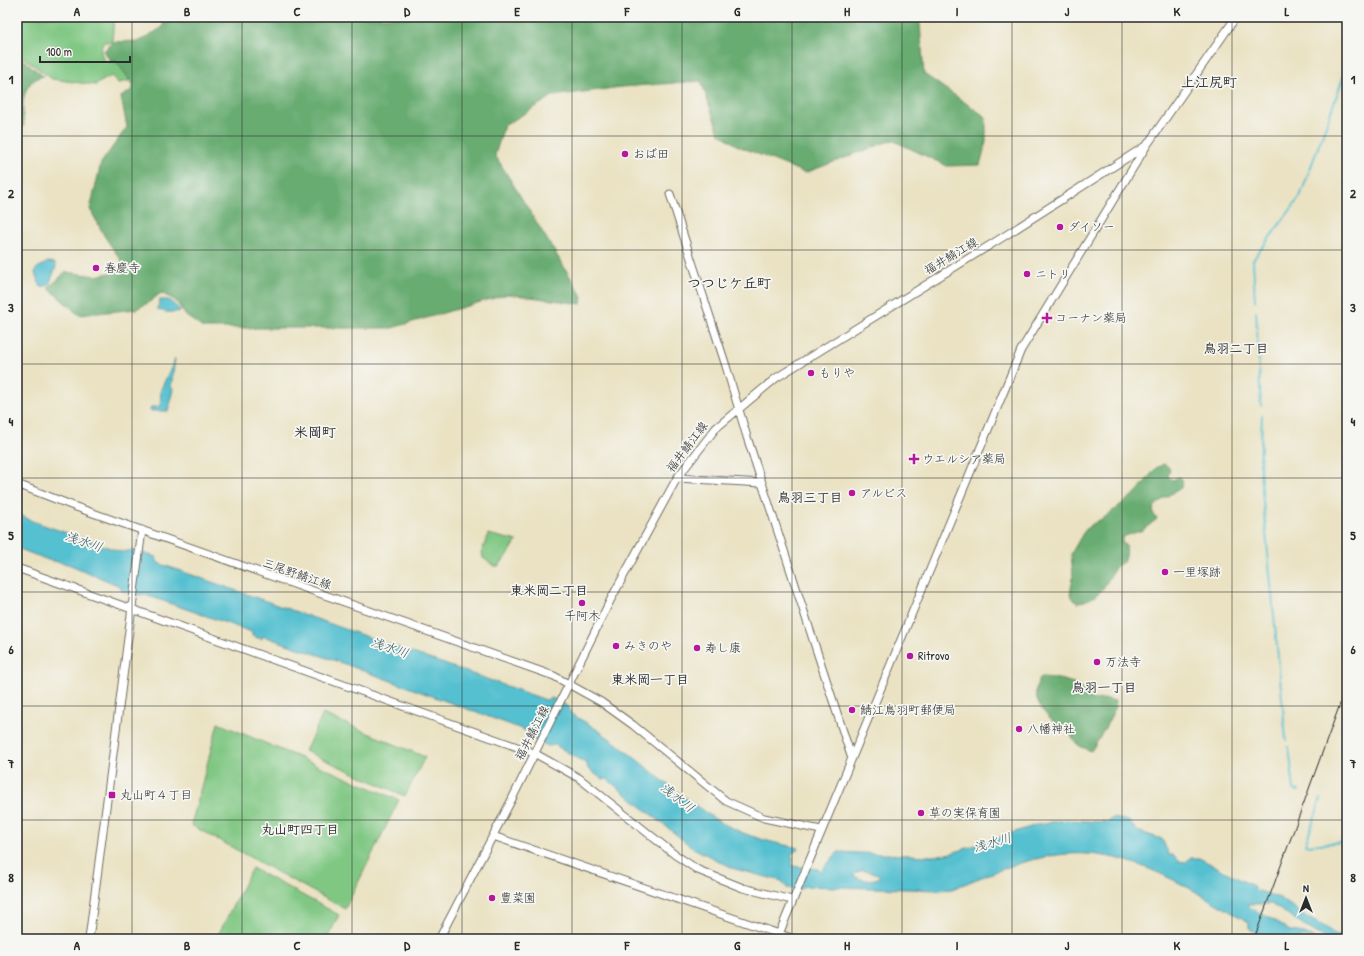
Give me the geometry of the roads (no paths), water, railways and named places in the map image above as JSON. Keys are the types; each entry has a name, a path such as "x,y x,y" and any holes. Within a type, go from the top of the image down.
{"street":[{"path":"778,936 851,756 1021,350 1148,145 1236,17"},
{"name":"福井鯖江線","path":"439,939 493,836 612,599 677,478 716,428 776,378 1148,145"},
{"path":"670,194 851,756"},
{"path":"677,478 762,483"},
{"name":"三尾野鯖江線","path":"17,484 76,507 554,676 601,702 632,725 726,801 764,818 820,832"},
{"path":"89,939 142,530"},
{"path":"17,568 133,608 534,753 579,778 674,854 698,870 743,888 792,900"},
{"path":"493,836 778,936 794,939"}],"water":[{"path":"48,262 55,263 56,267 49,285 41,287 35,271"},
{"path":"160,300 169,300 181,311 169,312 157,309"},
{"path":"175,359 171,387 173,389 168,411 150,411 151,407 160,407 161,389"},
{"name":"浅水川","path":"17,513 32,521 122,552 133,550 156,557 158,563 546,700 552,698 569,707 571,714 601,732 684,797 714,818 733,829 751,836 770,842 799,848 791,855 793,858 792,866 818,869 821,871 838,852 933,856 952,853 1039,824 1066,820 1105,822 1110,821 1112,818 1129,821 1137,831 1162,839 1169,855 1173,855 1178,861 1186,862 1190,858 1199,858 1251,885 1256,890 1280,898 1308,918 1327,928 1335,935 1339,935 1342,939 1326,939 1271,904 1248,904 1248,907 1267,916 1290,931 1304,933 1316,939 1301,937 1299,939 1269,939 1249,929 1249,922 1176,881 1127,861 1101,855 1074,854 1045,857 1021,863 952,889 940,890 804,886 799,890 787,888 782,881 735,869 693,848 607,779 602,779 588,769 587,764 555,745 548,746 530,738 530,732 345,664 263,636 262,639 252,636 252,632 143,594 138,595 122,591 120,586 68,564 48,560 17,548","holes":["862,870 876,873 880,877 870,880 863,880 853,875"]}],"waterway":[{"path":"1255,301 1253,260 1300,197 1347,67"},
{"path":"1256,311 1261,406"},
{"path":"1262,416 1260,470 1286,740"},
{"path":"1289,747 1294,790 1299,791"},
{"path":"1321,799 1305,845 1347,842"}],"tram line":[{"path":"1254,939 1347,685"}],"place":[{"name":"おば田","path":"625,154"},
{"name":"ダイソー","path":"1060,227"},
{"name":"春慶寺","path":"96,268"},
{"name":"ニトリ","path":"1027,274"},
{"name":"コーナン薬局","path":"1047,318"},
{"name":"もりや","path":"811,373"},
{"name":"ウエルシア薬局","path":"914,459"},
{"name":"アルビス","path":"852,493"},
{"name":"一里塚跡","path":"1165,572"},
{"name":"千阿木","path":"582,603"},
{"name":"みきのや","path":"616,646"},
{"name":"寿し康","path":"697,648"},
{"name":"Ritrovo","path":"910,656"},
{"name":"万法寺","path":"1097,662"},
{"name":"鯖江鳥羽町郵便局","path":"852,710"},
{"name":"八幡神社","path":"1019,729"},
{"name":"丸山町４丁目","path":"112,795"},
{"name":"草の実保育園","path":"921,813"},
{"name":"豊菜園","path":"492,898"}],"district":[{"name":"上江尻町","path":"1209,82"},
{"name":"つつじケ丘町","path":"729,283"},
{"name":"鳥羽二丁目","path":"1236,348"},
{"name":"米岡町","path":"315,432"},
{"name":"鳥羽三丁目","path":"810,497"},
{"name":"東米岡二丁目","path":"549,590"},
{"name":"東米岡一丁目","path":"650,679"},
{"name":"鳥羽一丁目","path":"1104,687"},
{"name":"丸山町四丁目","path":"300,829"}]}
